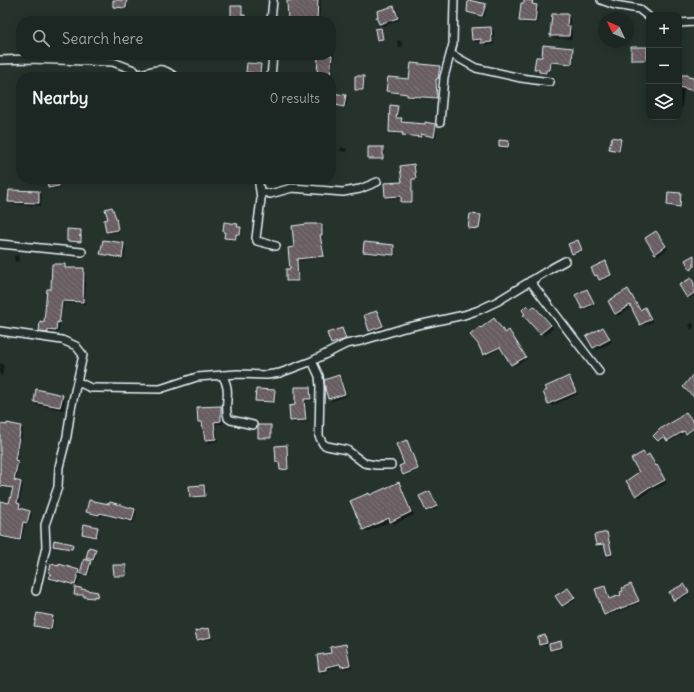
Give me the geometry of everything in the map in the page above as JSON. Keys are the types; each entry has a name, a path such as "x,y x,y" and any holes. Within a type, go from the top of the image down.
{"street":[{"path":"271,16 272,0"},
{"path":"440,122 445,69 453,44 454,0"},
{"path":"601,0 616,5 639,9 646,15"},
{"path":"682,23 694,22"},
{"path":"451,54 476,68 521,78 550,82"},
{"path":"0,60 16,59"},
{"path":"56,60 117,63 136,72"},
{"path":"271,72 273,60"},
{"path":"146,72 160,69 169,72"},
{"path":"260,191 270,194 292,188 343,192 360,189 377,182"},
{"path":"260,184 261,199 256,238 257,241 276,246"},
{"path":"0,244 82,252"},
{"path":"78,382 97,388 149,390 160,389 197,377 237,374 274,374 312,361 346,344 361,342 404,328 464,315 479,310 498,301 565,261"},
{"path":"530,281 599,372"},
{"path":"0,331 62,340 76,346 83,355 71,409 67,436 59,467 58,487 45,525 46,547 36,591"},
{"path":"312,361 319,376 319,436 321,440 327,446 347,450 359,460 370,465 391,465"},
{"path":"222,375 228,387 228,418 231,420 253,424"}],"building":[{"path":"113,0 127,0 126,8 113,7"},
{"path":"318,0 317,16 288,16 287,1"},
{"path":"468,0 486,4 482,16 467,12"},
{"path":"524,0 533,1 532,4 537,5 535,22 519,21 521,3 524,3"},
{"path":"231,6 242,6 242,15 245,16 231,16"},
{"path":"394,6 398,18 379,24 376,17 378,17 377,11"},
{"path":"552,14 568,14 567,26 570,26 569,36 550,36"},
{"path":"491,27 492,42 481,43 481,39 472,40 471,28"},
{"path":"381,28 383,39 377,40 375,29"},
{"path":"543,45 573,48 572,64 551,62 550,70 546,70 546,73 539,72 539,69 534,69 536,57 542,57"},
{"path":"646,47 646,60 631,60 631,48"},
{"path":"318,60 332,60 330,72 317,72"},
{"path":"247,63 261,64 260,72 246,72"},
{"path":"411,63 440,66 438,79 436,79 437,98 407,96 407,94 386,91 388,77 409,79"},
{"path":"682,75 688,75 688,77 694,78 694,91 682,88"},
{"path":"355,76 364,76 363,90 355,90"},
{"path":"336,94 346,95 344,107 336,105"},
{"path":"390,105 398,106 396,118 402,118 401,122 425,124 425,122 435,124 434,137 421,134 421,137 402,135 403,133 389,132"},
{"path":"612,137 621,139 619,151 609,149"},
{"path":"499,140 509,141 508,147 499,146"},
{"path":"368,147 383,147 383,159 368,159"},
{"path":"414,164 416,179 412,179 412,202 401,202 401,196 385,197 384,183 402,182 400,166"},
{"path":"48,184 59,184 59,186 48,188"},
{"path":"9,190 39,191 39,203 8,202"},
{"path":"668,192 681,193 680,207 667,205"},
{"path":"112,207 118,230 106,232 104,220 108,219 105,209"},
{"path":"470,214 481,215 479,229 468,228"},
{"path":"224,222 238,224 237,227 241,227 240,235 236,234 236,239 224,238"},
{"path":"322,224 322,235 320,235 324,256 297,259 298,281 286,281 286,269 290,269 288,248 294,247 292,226"},
{"path":"67,229 81,230 81,242 67,241"},
{"path":"656,231 666,246 655,254 645,238"},
{"path":"103,240 124,243 122,258 100,254"},
{"path":"578,240 582,250 572,254 568,244"},
{"path":"364,242 394,245 394,255 363,252"},
{"path":"694,255 694,267 690,270 685,260"},
{"path":"606,261 611,275 599,280 591,268"},
{"path":"52,264 65,264 65,268 84,268 83,302 62,301 59,323 57,322 56,331 48,330 48,333 39,332 40,321 44,322 47,289 51,289"},
{"path":"691,278 694,283 694,293 687,298 679,285"},
{"path":"587,289 594,303 582,309 575,295"},
{"path":"628,289 640,310 645,307 651,319 640,325 630,305 615,314 608,301"},
{"path":"527,305 530,309 534,306 551,325 540,334 523,315 525,314 522,310"},
{"path":"377,311 383,326 369,331 364,315"},
{"path":"494,318 505,333 509,330 526,357 511,365 500,347 483,355 478,344 470,335"},
{"path":"603,327 610,339 593,348 586,336"},
{"path":"342,328 346,339 331,344 327,333"},
{"path":"694,373 694,397 683,387"},
{"path":"339,375 345,394 328,399 324,380"},
{"path":"569,376 576,392 548,404 543,392 547,390 545,387"},
{"path":"295,387 310,387 311,399 304,399 306,420 290,421 289,406 295,405"},
{"path":"36,389 63,395 60,407 34,402"},
{"path":"256,389 275,390 274,402 255,401"},
{"path":"221,406 221,421 214,422 216,439 205,440 202,422 198,422 197,407"},
{"path":"686,412 694,423 694,428 686,434 684,431 667,441 664,436 658,441 653,436 660,429 676,420"},
{"path":"7,423 21,426 15,460 18,461 14,480 21,482 17,503 20,504 19,508 30,511 27,523 23,522 20,540 0,536 0,501 9,503 13,488 0,486 0,424 7,425"},
{"path":"258,425 271,425 271,438 258,438"},
{"path":"407,440 418,469 403,475 399,466 404,464 396,444"},
{"path":"287,445 288,469 280,470 279,462 276,462 275,446"},
{"path":"643,452 646,456 649,454 665,480 652,487 651,486 636,496 626,481 639,472 631,459"},
{"path":"399,482 411,512 390,522 389,518 363,530 350,501 369,493 370,495"},
{"path":"204,485 205,496 190,497 189,486"},
{"path":"430,491 437,506 426,511 419,496"},
{"path":"89,500 109,504 110,502 135,509 132,521 100,513 99,515 86,512"},
{"path":"84,524 98,527 96,537 82,534"},
{"path":"607,532 612,554 607,555 604,544 596,545 594,535"},
{"path":"54,540 73,544 72,549 53,546"},
{"path":"89,547 96,549 93,560 86,558"},
{"path":"84,559 91,561 87,575 80,573"},
{"path":"51,564 59,566 59,564 79,570 75,585 49,578 51,573 49,573"},
{"path":"113,565 126,565 126,576 114,576"},
{"path":"631,584 639,601 604,615 595,589 605,586 609,599 621,595 620,592 623,591 622,588"},
{"path":"684,584 689,592 674,601 669,592"},
{"path":"75,587 98,592 97,597 94,596 94,598 84,597 84,595 74,595"},
{"path":"568,588 575,598 562,606 555,596"},
{"path":"37,613 53,616 51,629 34,626"},
{"path":"209,628 211,637 197,640 195,631"},
{"path":"545,635 547,643 539,645 538,637"},
{"path":"561,641 562,647 550,650 549,644"},
{"path":"346,644 350,665 341,667 340,664 326,667 326,670 319,671 317,655 331,653 330,647"}]}
